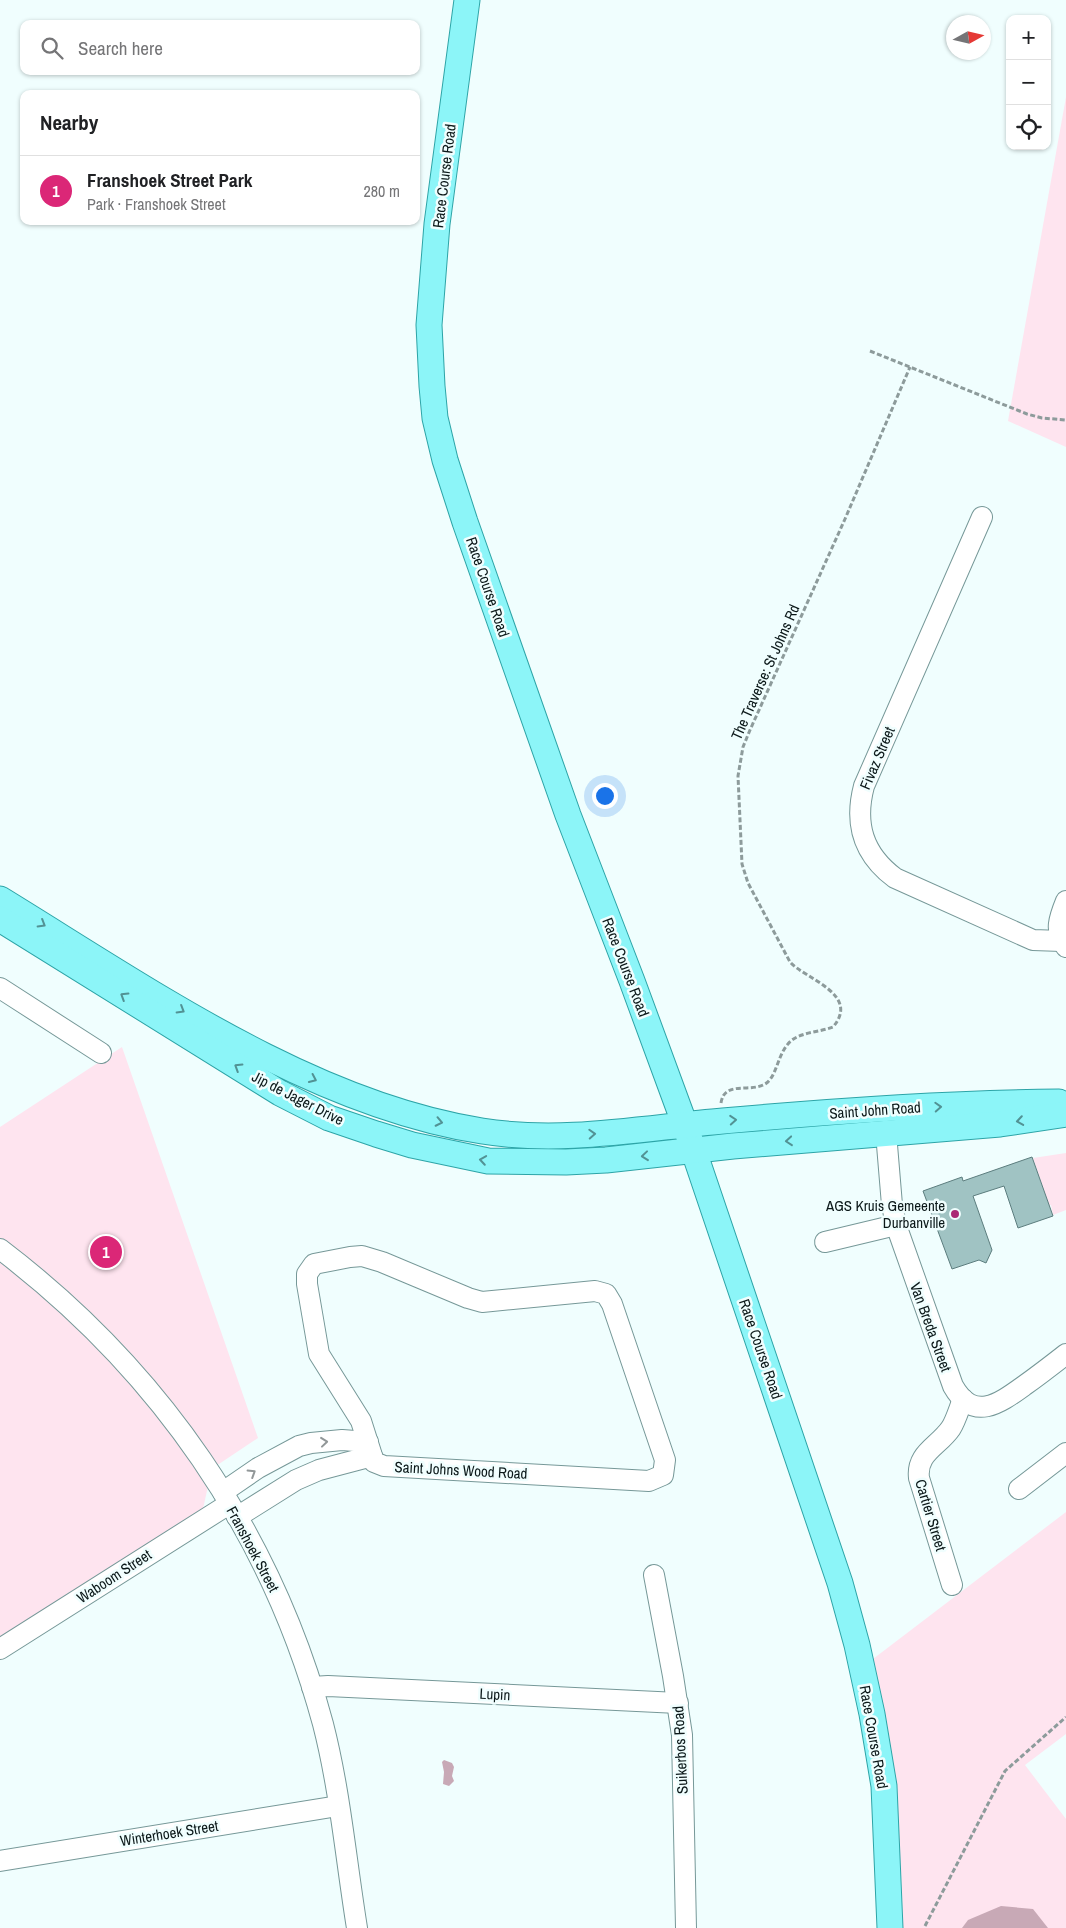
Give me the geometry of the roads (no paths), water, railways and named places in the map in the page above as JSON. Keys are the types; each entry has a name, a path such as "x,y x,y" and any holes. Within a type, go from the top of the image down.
{"main road":[{"name":"Race Course Road","path":"467,0 437,224 429,325 430,360 436,418 445,460 568,815 694,1150 840,1583 858,1645 884,1786 890,1928"},
{"name":"Jip de Jager Drive","path":"0,899 190,1015 284,1066 323,1084 367,1100 430,1120 483,1131 521,1135 594,1134 685,1125"},
{"name":"Jip de Jager Drive","path":"0,919 280,1093 329,1118 376,1134 412,1145 488,1161 590,1161 694,1150"},
{"name":"Saint John Road","path":"685,1125 872,1110 1012,1102 1066,1102"},
{"name":"Saint John Road","path":"694,1150 1000,1124 1066,1114"}],"street":[{"name":"Fivaz Street","path":"982,517 864,786 860,810 862,833 871,854 895,878 1033,940 1064,944"},
{"path":"1064,944 1058,928 1058,921 1066,901"},
{"path":"0,988 101,1053"},
{"name":"Van Breda Street","path":"886,1133 892,1204 896,1225 953,1386 963,1399"},
{"path":"825,1242 896,1225"},
{"name":"Franshoek Street","path":"0,1249 59,1296 116,1351 173,1419 230,1504 276,1591 292,1629 312,1687 325,1734 356,1928"},
{"name":"Saint Johns Wood Road","path":"356,1256 372,1258 482,1302 595,1291 606,1294 616,1313 665,1460 665,1468 663,1475 649,1481 384,1466 374,1462 370,1449 360,1421 319,1354 307,1284 307,1274 314,1264 356,1256"},
{"path":"963,1399 980,1406 994,1406 1063,1362"},
{"name":"Cartier Street","path":"952,1585 918,1470 921,1459 944,1438 952,1426 963,1399"},
{"path":"230,1504 258,1468 298,1446 342,1440 370,1449"},
{"path":"230,1504 296,1480 370,1449"},
{"path":"1019,1489 1066,1453"},
{"name":"Waboom Street","path":"0,1649 230,1504"},
{"name":"Suikerbos Road","path":"654,1575 682,1734 686,1928"},
{"name":"Lupin","path":"312,1687 328,1686 678,1703"},
{"name":"Winterhoek Street","path":"0,1861 338,1806"}],"place":[{"name":"AGS Kruis Gemeente Durbanville","path":"955,1214"},
{"name":"Franshoek Street Park","path":"106,1252"}]}
